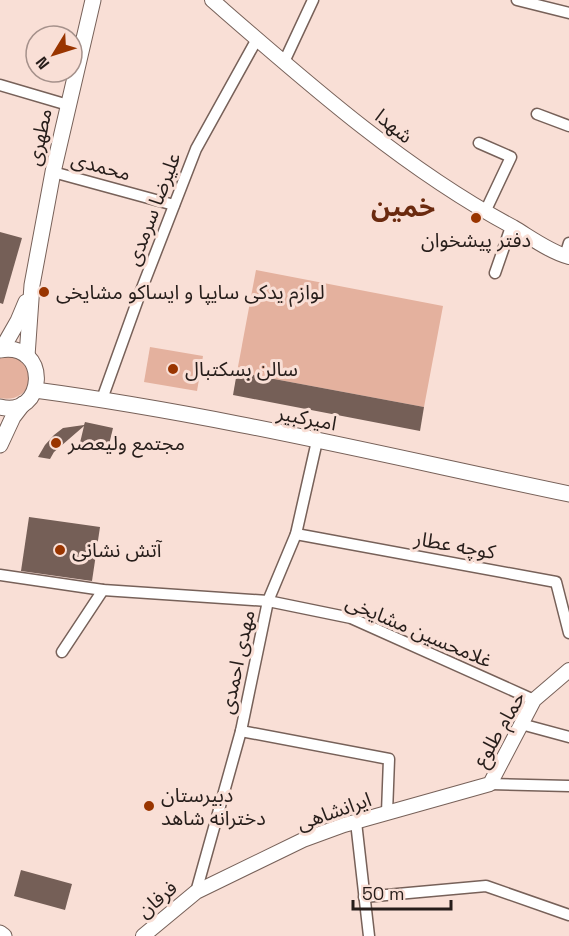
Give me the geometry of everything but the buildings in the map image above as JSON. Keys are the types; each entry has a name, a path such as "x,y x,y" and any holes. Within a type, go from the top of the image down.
{"main road":[{"name":"مطهری","path":"27,356 32,285 53,172 93,0"},
{"name":"مطهری","path":"1,350 18,321 32,285"},
{"path":"0,445 13,417 35,390 37,372 27,356 11,349 1,350"},
{"name":"امیرکبیر","path":"35,390 102,399 569,494"},
{"path":"0,407 14,408 23,404"},
{"path":"0,933 4,936"}],"street":[{"name":"شهدا","path":"212,0 284,62 407,161 511,227 568,252"},
{"path":"284,62 314,0"},
{"path":"517,0 569,13"},
{"name":"علیرضا سرمدی","path":"102,399 196,149 257,39"},
{"path":"0,85 68,105"},
{"path":"537,114 569,126"},
{"path":"479,143 511,157 485,212"},
{"name":"محمدی","path":"53,172 174,205"},
{"path":"495,273 511,227"},
{"name":"مهدی احمدی","path":"196,892 241,731 268,601 296,534 317,441"},
{"name":"کوچه عطار","path":"296,534 556,582 569,633"},
{"name":"غلامحسین مشایخی","path":"0,575 103,590 268,601 351,618 534,700"},
{"path":"62,652 103,590"},
{"name":"حمام طلوع","path":"490,784 534,700 569,670"},
{"path":"521,724 569,737"},
{"path":"241,731 389,759 387,813"},
{"path":"490,784 569,786"},
{"name":"ایرانشاهی","path":"196,892 303,840 356,822 490,784"},
{"path":"356,822 369,936"},
{"path":"364,897 486,886 569,915"},
{"name":"فرفان","path":"142,936 196,892"}],"shaded area":[{"path":"256,270 443,306 424,407 237,372"},
{"name":"سالن بسکتبال","path":"150,347 203,356 197,391 144,382"},
{"path":"6,355 20,359 27,365 30,372 30,380 24,392 9,399 0,398 0,357"}],"place":[{"name":"دفتر پیشخوان","path":"476,218"},
{"name":"لوازم یدکی سایپا و ایساکو مشایخی","path":"44,292"},
{"name":"سالن بسکتبال","path":"173,369"},
{"name":"مجتمع ولیعصر","path":"56,443"},
{"name":"آتش نشانی","path":"60,550"},
{"name":"دبیرستان دخترانه شاهد","path":"149,806"}],"district":[{"name":"خمین","path":"403,207"}]}
